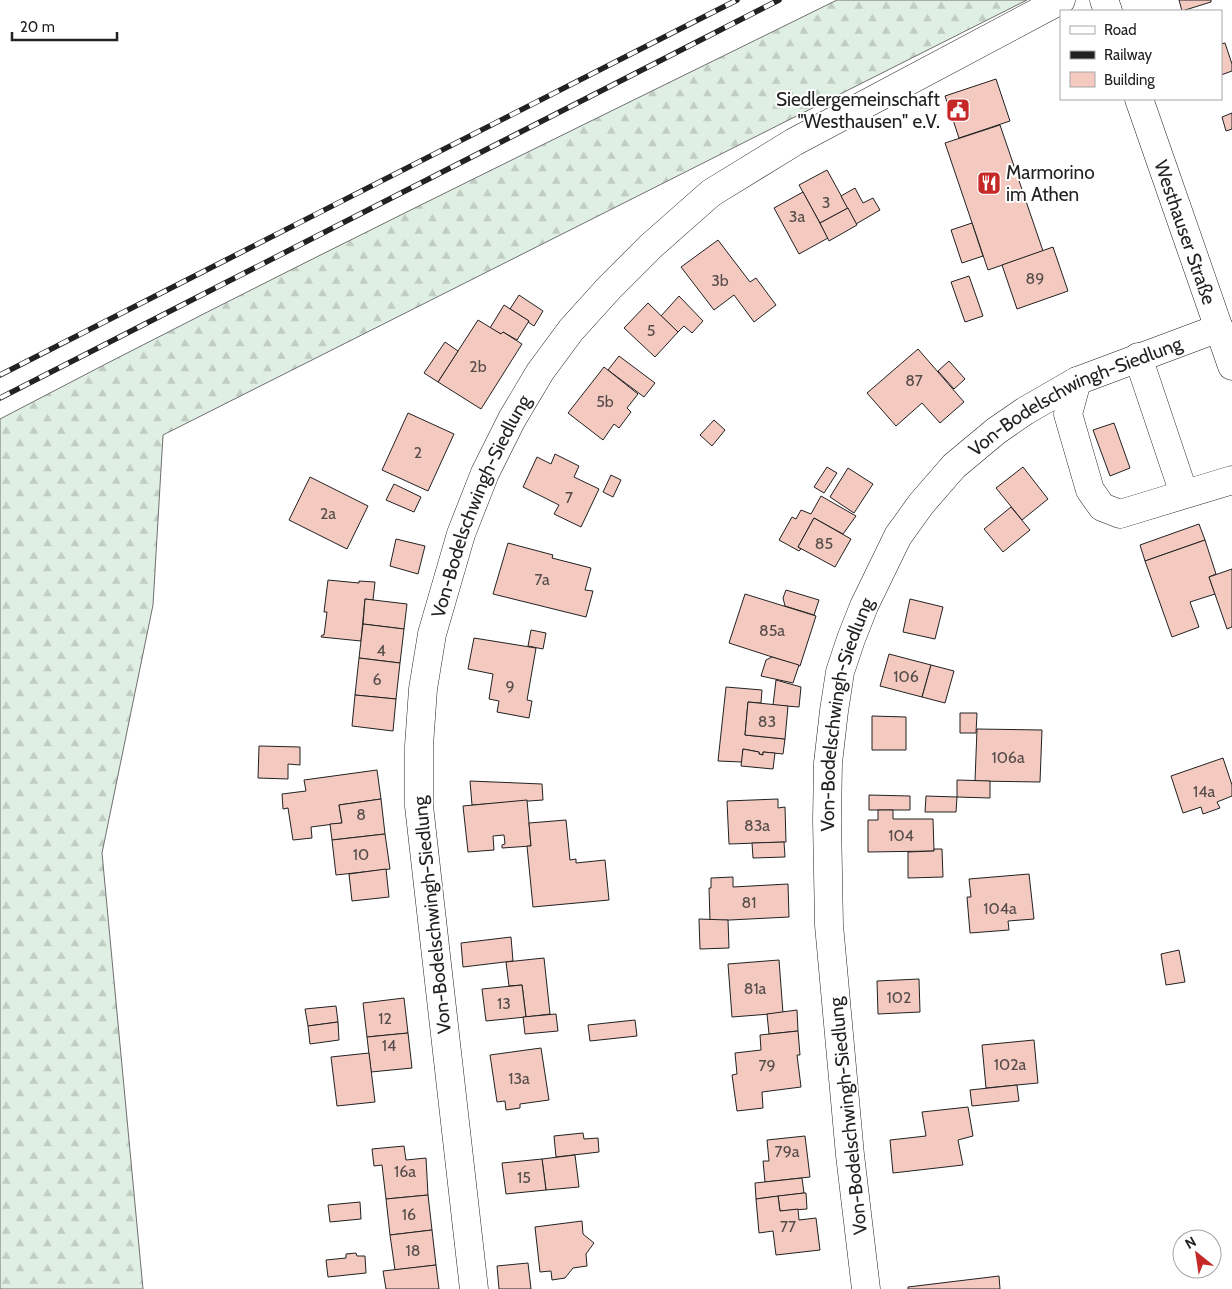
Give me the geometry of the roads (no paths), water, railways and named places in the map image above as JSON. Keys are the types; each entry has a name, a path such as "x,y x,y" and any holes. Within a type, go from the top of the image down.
{"street":[{"name":"Von-Bodelschwingh-Siedlung","path":"474,1289 419,806 419,746 423,688 432,634 461,534 485,474 512,419 540,372 571,330 637,260 711,193 794,142 1061,0"},
{"name":"Westhauser Straße","path":"1139,100 1232,366"},
{"name":"Von-Bodelschwingh-Siedlung","path":"866,1289 850,1155 829,925 827,820 828,763 840,672 864,606 898,536 921,504 954,466 996,431 1025,411 1078,381 1219,328"},
{"path":"1138,357 1184,494"},
{"path":"1078,381 1068,414 1090,490 1102,507 1120,514 1232,480"}],"railway":[{"path":"0,375 737,0"},
{"path":"0,398 779,0"}],"place":[{"name":"Siedlergemeinschaft \"Westhausen\" e.V.","path":"958,110"},
{"name":"Marmorino im Athen","path":"989,183"}]}
